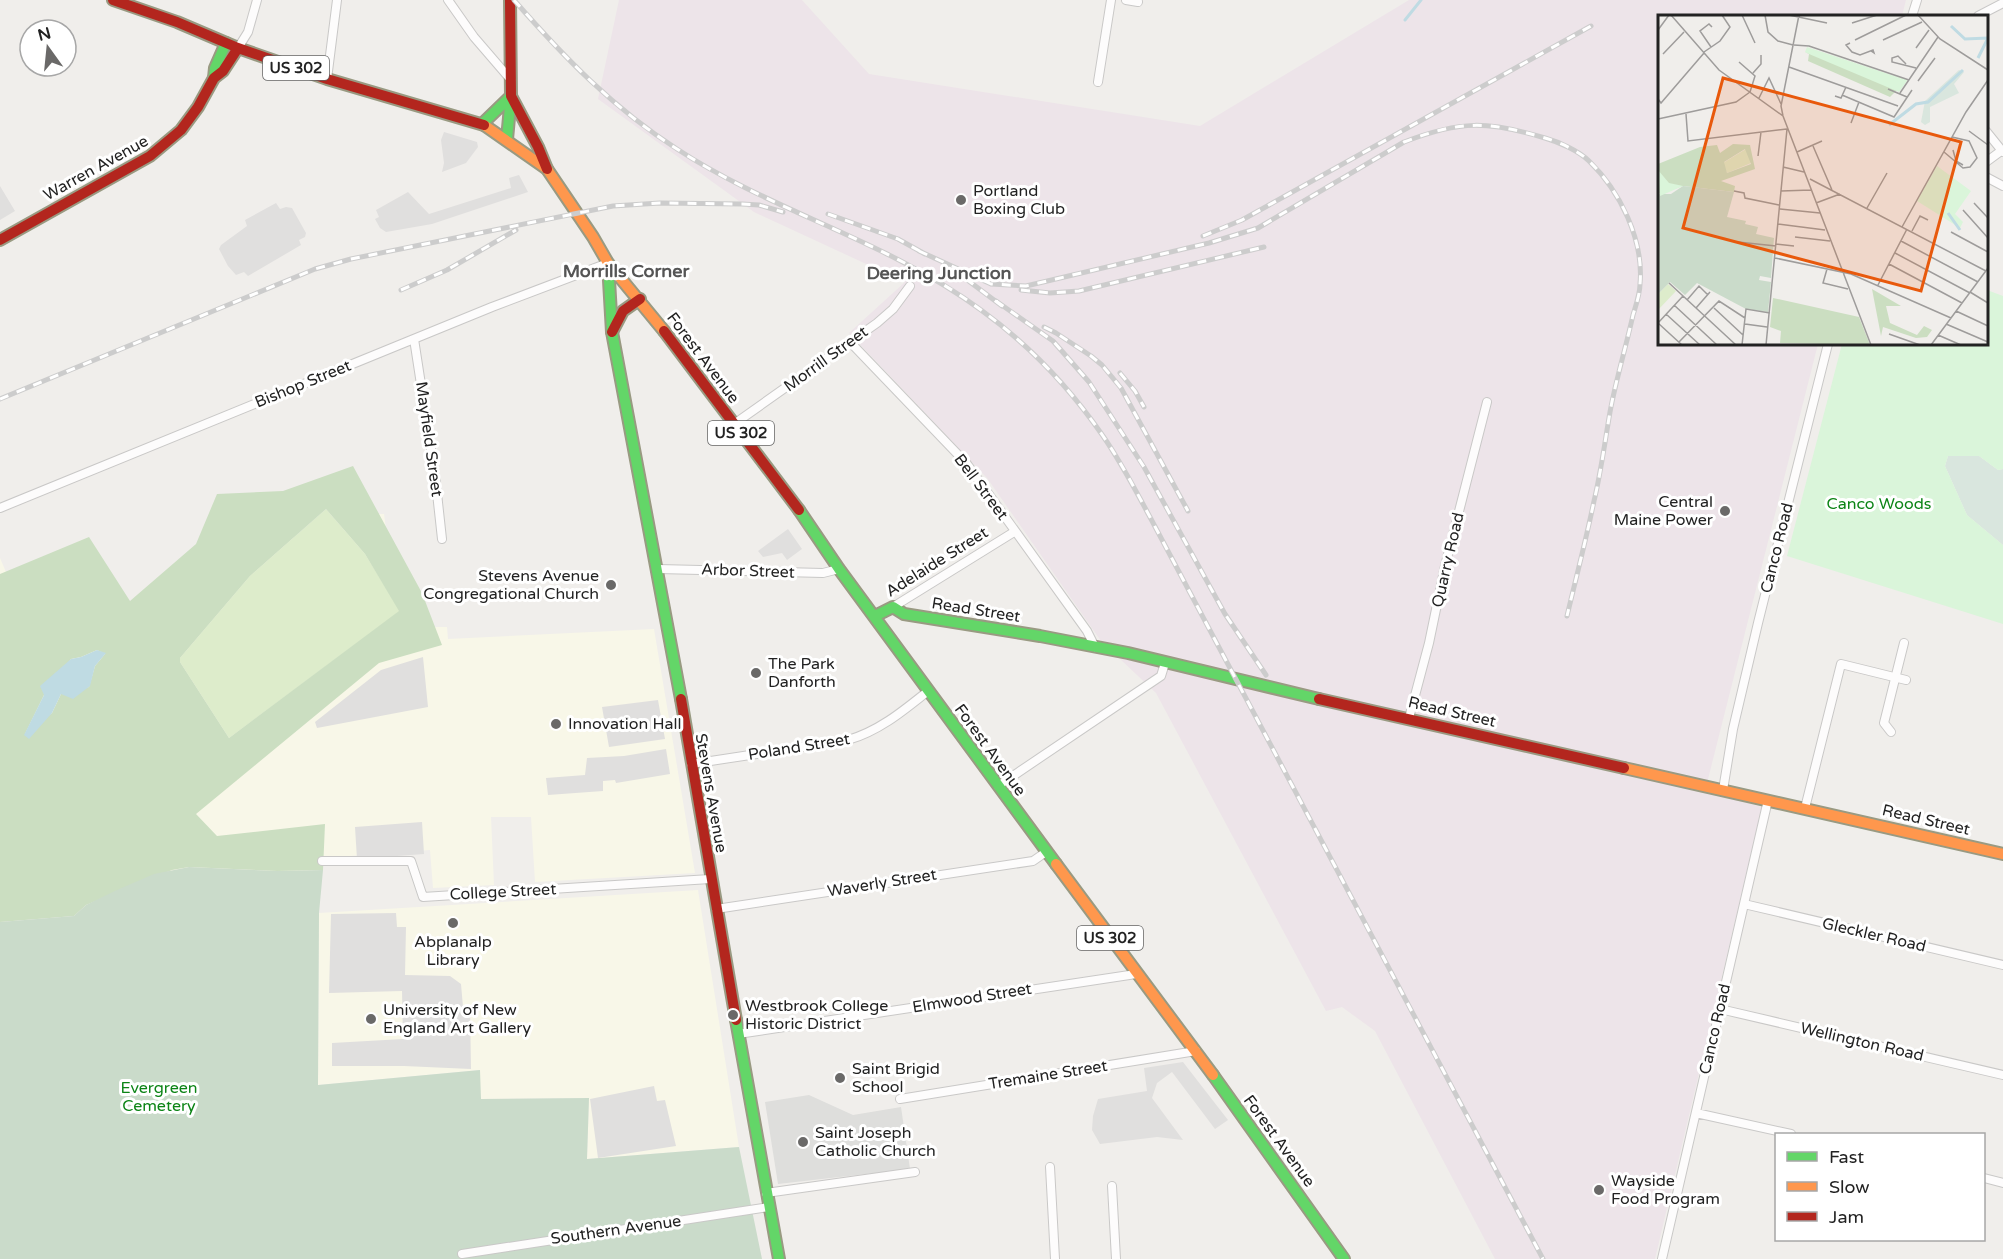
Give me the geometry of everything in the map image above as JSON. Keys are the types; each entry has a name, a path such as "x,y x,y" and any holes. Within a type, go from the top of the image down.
{"main road":[{"name":"US 302","path":"113,0 327,79 482,124 507,139 547,170 588,229 608,263"},
{"path":"507,139 511,96 510,0"},
{"name":"Warren Avenue","path":"214,78 214,68 226,43"},
{"name":"Warren Avenue","path":"0,240 164,146 193,114 214,78 223,71 238,48"},
{"path":"482,124 511,96"},
{"path":"511,96 538,147 547,170"},
{"name":"Forest Avenue","path":"608,263 640,299 803,515 838,569 875,616 1136,974 1196,1051 1344,1259"},
{"name":"Stevens Avenue","path":"608,263 612,332 658,569 710,879 779,1259"},
{"path":"612,332 623,311 640,299"},
{"name":"Read Street","path":"893,607 904,614 1095,647 2003,854"},
{"name":"Adelaide Street","path":"875,616 893,607"}],"street":[{"path":"238,48 248,32 258,0"},
{"path":"327,79 337,0"},
{"path":"448,0 474,37 511,80"},
{"path":"1098,82 1111,0"},
{"path":"1126,0 1138,2"},
{"path":"1912,15 1917,0"},
{"path":"1979,15 2003,3"},
{"path":"1988,134 2002,151 1988,161"},
{"path":"1988,178 2003,186"},
{"name":"Bishop Street","path":"0,508 546,285 608,263"},
{"name":"Morrill Street","path":"734,424 894,309 910,286"},
{"name":"Mayfield Street","path":"414,339 435,476 442,539"},
{"name":"Bell Street","path":"850,342 967,464 1087,632 1095,647"},
{"name":"Canco Road","path":"1723,790 1733,729 1828,345"},
{"name":"Quarry Road","path":"1409,718 1487,402"},
{"name":"Adelaide Street","path":"893,607 1014,532"},
{"name":"Arbor Street","path":"658,569 823,573 838,569"},
{"path":"1891,732 1884,723 1904,644"},
{"path":"998,786 1161,676 1165,663"},
{"path":"1805,808 1841,664 1906,680"},
{"name":"Poland Street","path":"691,764 848,740 867,735 928,691"},
{"name":"Canco Road","path":"1662,1259 1768,800"},
{"name":"Waverly Street","path":"716,909 1033,861 1046,852"},
{"name":"College Street","path":"322,861 411,861 423,897 710,879"},
{"name":"Gleckler Road","path":"1744,904 2003,965"},
{"name":"Elmwood Street","path":"738,1034 1136,974"},
{"name":"Wellington Road","path":"1720,1009 2003,1075"},
{"name":"Tremaine Street","path":"900,1100 1196,1051"},
{"path":"1696,1113 1786,1133"},
{"path":"1050,1167 1055,1259"},
{"path":"766,1193 915,1172"},
{"path":"1985,1178 2003,1183"},
{"path":"1112,1186 1116,1259"},
{"name":"Southern Avenue","path":"462,1254 769,1208"}],"shaded area":[{"path":"619,0 802,0 869,74 1200,126 1409,0 1906,0 1902,15 1658,15 1658,345 1818,345 1705,791 1762,807 1655,1259 1495,1259 1375,1031 1342,1007 1326,1011 1156,693 1101,641 987,478 849,333 905,282 754,212 598,99"},
{"path":"444,132 477,142 478,147 466,163 442,172 444,163 441,140"},
{"path":"519,175 528,192 432,224 386,232 380,228 375,219 379,217 376,210 408,192 429,214 511,188 509,178"},
{"path":"0,186 15,211 0,220"},
{"path":"276,203 280,209 292,208 306,233 305,237 299,240 301,245 248,276 244,272 236,275 219,249 221,245 247,226 245,220"},
{"path":"1948,456 1979,456 1998,470 2003,469 2003,545 1967,515 1945,466"},
{"path":"384,514 399,627 447,627 448,639 654,629 695,873 535,882 531,817 491,817 494,885 433,888 430,850 323,858 323,870 0,922 0,558 9,579 131,606 220,556"},
{"path":"788,529 802,549 787,560 782,553 763,557 758,551"},
{"path":"423,657 428,707 317,728 315,722 381,670"},
{"path":"658,700 665,739 609,747 602,707"},
{"path":"666,749 670,774 616,783 615,780 603,781 603,791 548,795 546,778 585,775 587,758 624,756"},
{"path":"422,822 424,854 357,859 355,827"},
{"path":"698,890 739,1147 587,1159 589,1098 480,1099 480,1070 318,1085 319,913"},
{"path":"396,913 397,927 406,927 405,975 450,976 461,984 463,1007 470,1008 471,1069 332,1066 332,1043 403,1039 402,991 329,993 331,914"},
{"path":"1183,1062 1228,1120 1215,1129 1172,1072 1157,1083 1152,1098 1183,1140 1157,1137 1100,1144 1092,1130 1098,1099 1147,1091 1144,1068"},
{"path":"654,1086 657,1101 665,1100 676,1146 598,1158 590,1099"},
{"path":"809,1095 853,1115 901,1107 910,1169 778,1184 765,1102"}],"green space":[{"name":"Canco Woods","path":"1988,290 2003,296 2003,469 1998,470 1979,456 1948,456 1945,466 1967,515 2003,545 2003,624 1787,556 1842,345 1988,345"},
{"path":"353,466 422,593 442,645 379,663 196,814 217,836 325,824 323,870 277,871 189,867 172,870 86,905 74,916 0,922 0,574 89,537 130,601 196,544 217,494 283,491","holes":["326,509 365,554 399,611 229,738 180,662 180,658 250,576","97,650 105,654 95,666 89,687 61,694 52,713 25,734 44,695 71,659"]},
{"path":"326,509 365,554 400,611 229,738 180,662 180,658 250,576"},
{"name":"Evergreen Cemetery","path":"189,867 277,871 323,870 319,913 318,1085 480,1070 481,1099 589,1098 587,1159 739,1147 762,1259 0,1259 0,922 74,916 86,905 154,874"}],"water":[{"path":"97,650 106,653 95,666 90,686 73,699 61,694 52,713 29,739 24,735 44,695 40,686 71,659"}],"waterway":[{"path":"1405,20 1421,0"}],"railway":[{"path":"514,0 590,80 610,99 654,133 714,171 752,191 869,245 945,286 981,310 1015,337 1077,401 1110,446 1134,487 1543,1259"},
{"path":"1203,236 1242,220 1591,26"},
{"path":"919,251 991,284 1026,286 1209,243 1258,228 1404,142 1442,130 1474,125 1507,128 1550,140 1574,150 1585,157 1600,173 1620,201 1628,217 1638,250 1640,284 1639,296 1612,400 1596,490 1567,616"},
{"path":"0,399 315,269 351,259 613,206 660,203 742,204 759,205 783,212"},
{"path":"828,214 898,239 925,254"},
{"path":"401,290 447,270 516,230"},
{"path":"1021,290 1050,293 1079,291 1264,247"},
{"path":"966,279 1002,306"},
{"path":"996,301 1053,341 1089,382 1144,467 1225,614 1266,675"},
{"path":"1044,327 1091,356 1102,365 1121,388 1188,511"},
{"path":"1120,373 1135,391 1144,407"}],"traffic: fast":[{"path":"214,78 215,68 226,43"},
{"path":"482,124 511,96"},
{"path":"507,139 511,96"},
{"path":"608,263 612,332 681,699"},
{"path":"799,510 839,569 1056,864"},
{"path":"875,616 893,607 904,614 1128,653 1319,699"},
{"path":"736,1020 779,1259"},
{"path":"1213,1075 1344,1259"}],"traffic: slow":[{"path":"484,125 547,169 608,263 664,331"},
{"path":"1624,768 2003,854"},
{"path":"1056,864 1213,1075"}],"traffic: jam":[{"path":"113,0 327,79 484,125"},
{"path":"510,0 511,96 547,169"},
{"path":"0,240 150,156 181,130 198,107 214,78 223,71 238,48"},
{"path":"612,332 623,311 640,299"},
{"path":"664,331 799,510"},
{"path":"681,699 736,1020"},
{"path":"1319,699 1624,768"}],"place":[{"name":"Portland Boxing Club","path":"961,200"},
{"name":"Central Maine Power","path":"1725,511"},
{"name":"Stevens Avenue Congregational Church","path":"611,585"},
{"name":"The Park Danforth","path":"756,673"},
{"name":"Innovation Hall","path":"556,724"},
{"name":"Abplanalp Library","path":"453,923"},
{"name":"Westbrook College Historic District","path":"733,1015"},
{"name":"University of New England Art Gallery","path":"371,1019"},
{"name":"Saint Brigid School","path":"840,1078"},
{"name":"Saint Joseph Catholic Church","path":"803,1142"},
{"name":"Wayside Food Program","path":"1599,1190"}],"district":[{"name":"Morrills Corner","path":"626,271"},
{"name":"Deering Junction","path":"939,273"}]}
